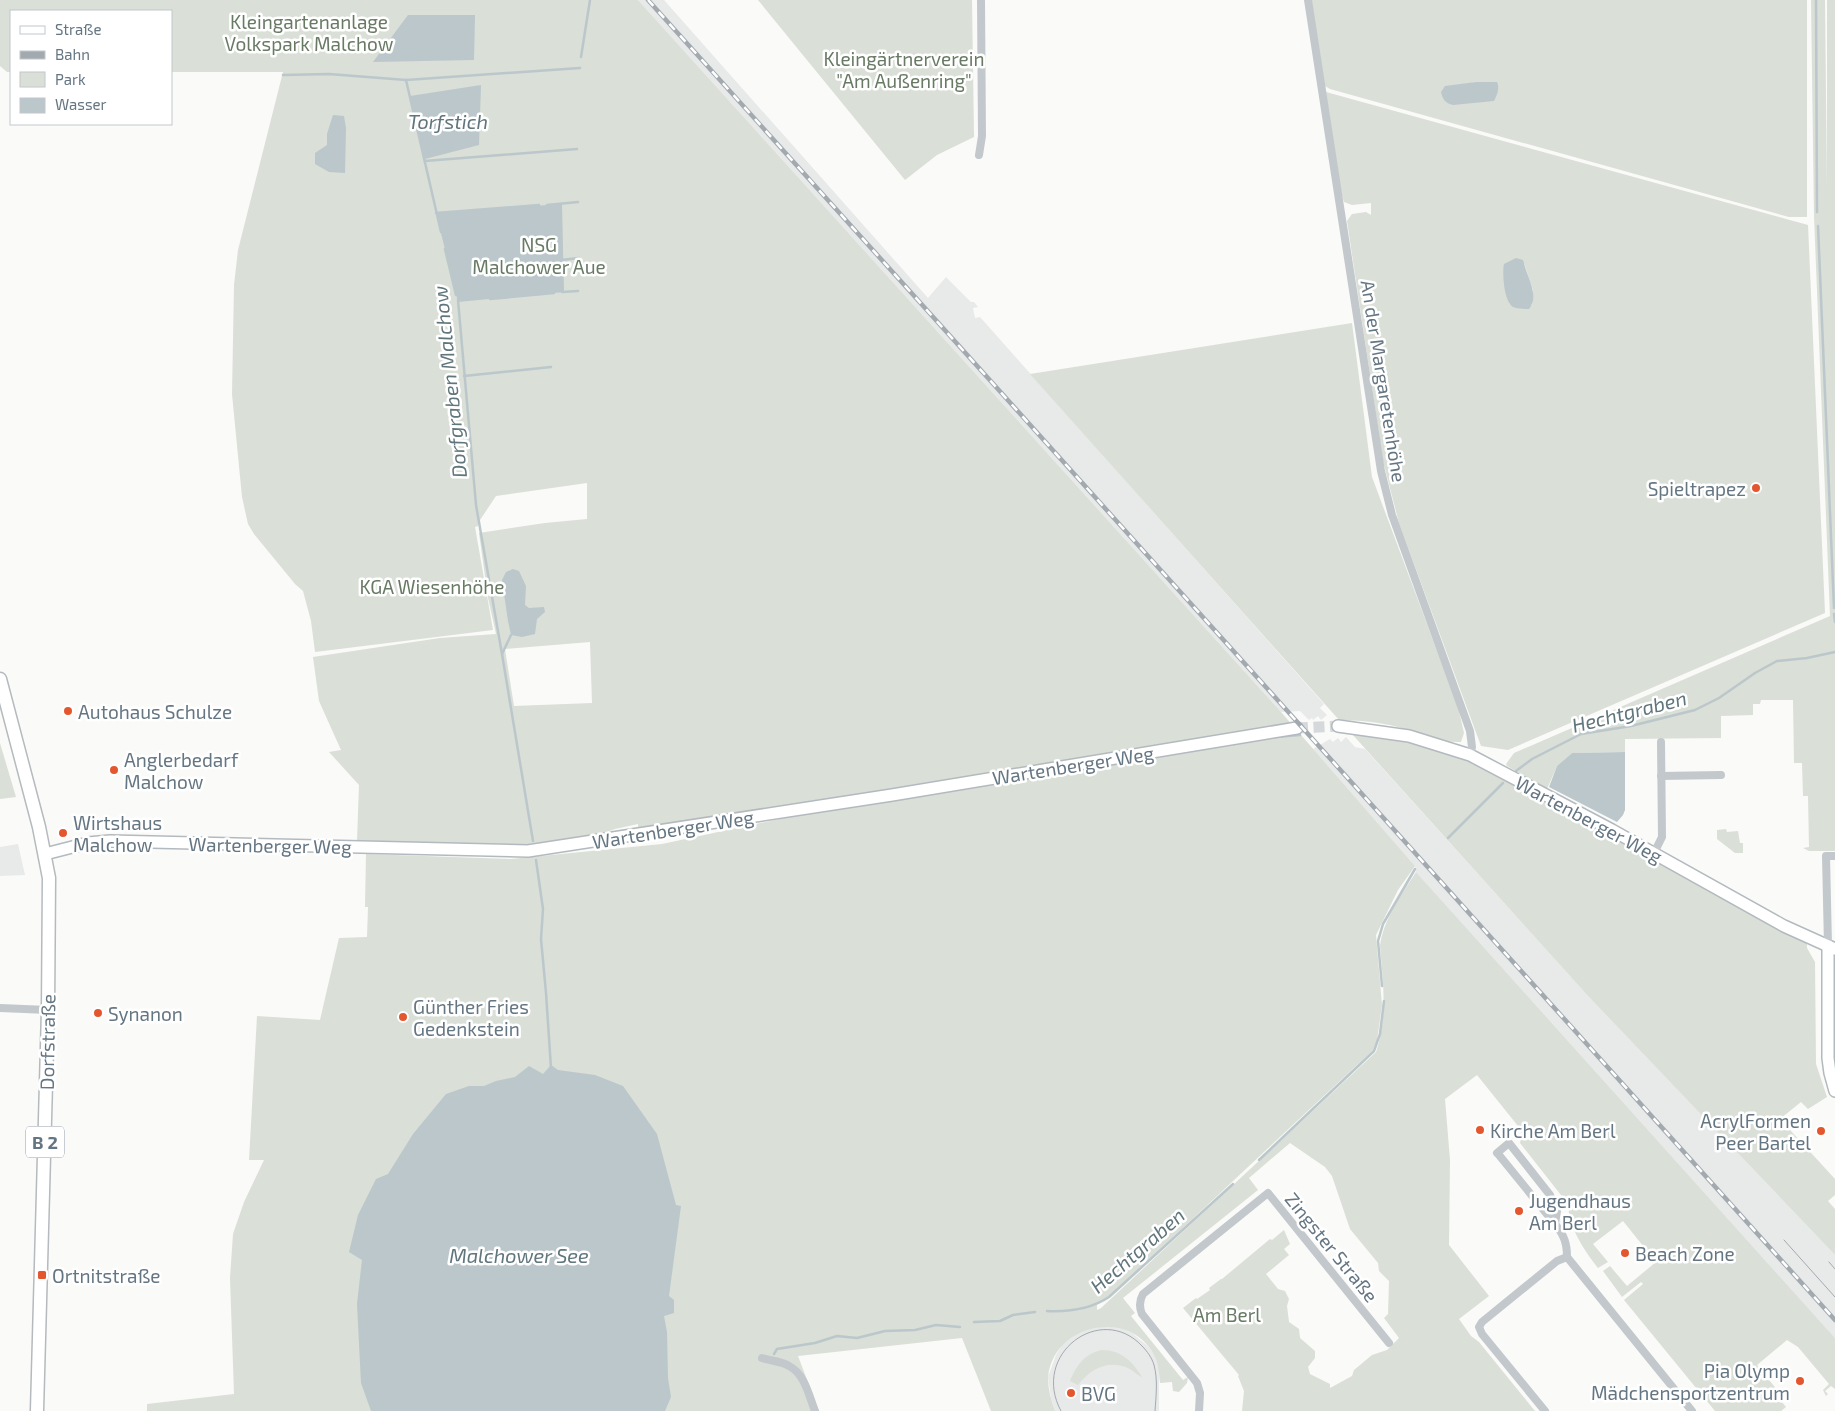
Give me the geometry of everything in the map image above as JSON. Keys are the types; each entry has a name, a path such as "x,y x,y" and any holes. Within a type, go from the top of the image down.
{"main road":[{"name":"Dorfstraße","path":"0,679 49,878 48,1010 37,1411"},
{"name":"Wartenberger Weg","path":"1338,726 1409,736 1470,755 1784,926 1831,948"},
{"name":"Wartenberger Weg","path":"44,854 88,843 110,841 528,851 892,795 1297,728"},
{"path":"1831,948 1828,1058 1835,1091"}],"street":[{"path":"979,155 982,136 980,0"},
{"name":"An der Margaretenhöhe","path":"1308,0 1381,471 1392,515 1470,730 1472,747 1470,755"},
{"path":"1654,854 1662,837 1661,742"},
{"path":"1661,776 1721,775"},
{"path":"1831,948 1826,856 1835,856"},
{"path":"0,1008 48,1010"},
{"path":"1555,1224 1557,1211 1550,1195 1509,1143 1497,1153 1563,1234 1566,1240 1567,1257 1692,1411"},
{"name":"Zingster Straße","path":"1199,1411 1200,1393 1197,1383 1142,1314 1140,1299 1143,1294 1268,1193 1389,1343"},
{"path":"1545,1411 1482,1334 1479,1327 1482,1322 1557,1261 1567,1257"},
{"path":"762,1358 788,1365 796,1371 804,1383 815,1411"}],"shaded area":[{"path":"638,0 664,0 928,298 946,277 971,302 974,302 978,307 973,308 975,318 980,317 1324,704 1320,708 1327,715 1321,720 1318,716 1313,720 1312,718 1309,720 1300,711 1281,712"},
{"path":"1346,737 1355,747 1365,749 1588,996 1835,1255 1835,1338 1416,872 1415,866 1313,749 1330,739 1333,742 1338,738 1341,742"},
{"path":"18,844 25,875 0,876 0,847"},
{"path":"1105,1326 1123,1329 1132,1333 1149,1347 1155,1356 1159,1367 1159,1411 1055,1411 1048,1377 1056,1355 1062,1345 1077,1333"}],"green space":[{"path":"0,0 638,0 1281,712 1415,866 1398,890 1376,935 1382,1005 1377,1041 1373,1050 1109,1297 1097,1304 1097,1310 1376,1052 1380,1039 1383,1013 1380,946 1382,936 1394,908 1416,872 1835,1338 1835,1389 1831,1386 1825,1391 1828,1394 1826,1396 1823,1390 1829,1384 1798,1347 1787,1340 1757,1365 1778,1391 1775,1394 1786,1407 1781,1411 1715,1411 1624,1300 1643,1284 1641,1282 1622,1297 1603,1271 1610,1266 1627,1286 1656,1262 1623,1221 1593,1244 1608,1262 1598,1268 1574,1230 1568,1204 1520,1143 1522,1134 1518,1126 1477,1075 1445,1099 1450,1160 1449,1245 1489,1296 1459,1319 1471,1336 1479,1342 1535,1411 1242,1411 1244,1391 1239,1375 1183,1308 1210,1290 1209,1288 1284,1230 1290,1244 1284,1249 1289,1255 1266,1274 1278,1289 1285,1291 1289,1299 1287,1306 1289,1322 1299,1329 1300,1338 1315,1351 1315,1358 1308,1367 1310,1374 1330,1384 1330,1388 1352,1376 1354,1370 1372,1355 1387,1350 1399,1338 1384,1318 1388,1314 1389,1281 1379,1271 1378,1263 1350,1229 1332,1176 1325,1167 1290,1143 1249,1178 1258,1190 1123,1298 1135,1313 1131,1316 1183,1380 1188,1377 1187,1383 1179,1392 1173,1391 1172,1382 1160,1383 1155,1357 1144,1341 1129,1331 1112,1327 1094,1328 1078,1334 1063,1344 1053,1359 1048,1378 1055,1411 991,1411 962,1338 798,1356 819,1411 147,1411 147,1404 234,1394 230,1278 233,1234 244,1202 264,1160 249,1160 257,1016 320,1020 339,938 367,937 368,907 365,907 366,854 511,859 662,844 789,817 787,805 638,830 638,824 604,833 530,845 357,841 359,785 329,752 341,750 319,701 313,657 440,638 496,634 488,598 479,533 587,519 587,483 496,496 478,523 478,526 475,527 493,630 315,652 311,621 303,591 295,584 248,524 242,497 232,394 234,285 238,250 283,72 172,72 172,10 10,10 10,72 7,72 0,66","holes":["590,642 592,703 514,706 505,649"]},
{"name":"Kleingärtnerverein \"Am Außenring\"","path":"758,0 972,0 974,137 937,155 905,180"},
{"path":"1311,0 1807,0 1807,217 1789,217 1330,89 1325,86","holes":["1476,82 1492,102 1467,84"]},
{"path":"1811,0 1825,0 1827,191 1827,0 1835,0 1835,851 1809,851 1803,848 1809,847 1808,796 1803,796 1802,763 1794,763 1793,700 1761,700 1760,704 1753,704 1753,715 1721,716 1721,738 1625,739 1625,752 1572,753 1557,766 1547,789 1506,764 1514,753 1830,616 1814,216"},
{"path":"1326,92 1808,225 1825,613 1508,750 1481,746 1399,523 1383,461 1347,221 1352,214 1366,212 1371,215 1371,203 1352,205 1344,202 1340,188","holes":["1524,263 1533,290 1532,305 1520,308 1509,303"]},
{"path":"1352,323 1372,477 1458,707 1464,733 1461,742 1440,740 1381,723 1340,721 1030,374"},
{"path":"1352,734 1417,744 1446,752 1477,764 1642,852 1785,933 1807,943 1807,948 1815,962 1816,1064 1827,1097 1808,1109 1801,1102 1780,1119 1835,1179 1835,1195 1828,1201 1835,1209 1835,1255 1588,996"},
{"path":"0,743 16,797 0,799"},
{"path":"1726,829 1727,832 1738,831 1740,843 1743,843 1743,853 1735,853 1717,839 1717,830"},
{"path":"1102,1350 1115,1352 1126,1358 1135,1366 1142,1377 1122,1366 1108,1365 1089,1374 1078,1385 1070,1381 1075,1370 1086,1357"}],"water":[{"name":"Torfstich","path":"408,15 475,15 474,60 373,62"},
{"path":"1476,82 1497,82 1498,89 1494,101 1453,105 1445,101 1441,92 1445,86"},
{"name":"Torfstich","path":"481,85 479,145 425,159 410,96"},
{"path":"333,115 344,116 346,128 345,173 329,172 315,164 315,153 327,145 327,134"},
{"path":"562,204 564,292 458,302 436,213"},
{"path":"1516,258 1523,260 1532,286 1533,298 1529,309 1513,307 1506,294 1503,274 1504,264"},
{"path":"513,569 519,571 526,586 525,605 529,608 544,607 545,612 537,619 535,634 522,637 511,635 502,580 506,572"},
{"path":"1625,752 1625,810 1617,822 1549,787 1557,766 1572,753"},
{"name":"Malchower See","path":"551,1065 558,1070 595,1075 623,1086 657,1134 676,1205 681,1206 669,1296 674,1300 674,1313 664,1316 667,1332 668,1378 671,1397 665,1411 371,1411 361,1383 357,1304 362,1260 349,1252 358,1215 376,1179 388,1174 413,1134 446,1094 469,1086 484,1086 515,1077 529,1066 543,1074"}],"waterway":[{"name":"Dorfgraben Malchow","path":"581,57 590,0"},
{"path":"1816,0 1817,212"},
{"path":"283,75 329,74 406,80 580,68"},
{"name":"Dorfgraben Malchow","path":"406,80 441,232"},
{"path":"425,161 577,149"},
{"path":"547,205 578,202"},
{"path":"436,213 539,205"},
{"path":"1818,226 1834,608"},
{"name":"Dorfgraben Malchow","path":"445,249 456,295"},
{"path":"561,260 579,258"},
{"path":"562,292 578,291"},
{"path":"490,299 554,293"},
{"name":"Dorfgraben Malchow","path":"458,300 476,505 502,654"},
{"path":"464,376 551,367"},
{"path":"1834,614 1835,622"},
{"name":"Dorfgraben Malchow","path":"511,635 502,654 533,841"},
{"name":"Hechtgraben","path":"1516,771 1532,759 1581,734 1631,726 1695,710 1719,698 1755,673 1777,661 1807,658 1835,652"},
{"path":"1275,737 1300,735"},
{"name":"Hechtgraben","path":"1448,838 1503,783"},
{"name":"Dorfgraben Malchow","path":"536,860 543,909 541,939 551,1068"},
{"name":"Hechtgraben","path":"1382,986 1378,941 1383,924 1415,869"},
{"name":"Hechtgraben","path":"1259,1160 1374,1051 1380,1034 1384,1001"},
{"name":"Hechtgraben","path":"1047,1311 1080,1309 1109,1297 1233,1184"},
{"name":"Hechtgraben","path":"974,1322 1000,1321 1013,1315 1035,1312"},
{"name":"Hechtgraben","path":"774,1354 777,1349 815,1343 837,1336 857,1338 885,1331 915,1330 936,1325 960,1327"}],"tunnel":[{"path":"1297,728 1338,726"}],"tram line":[{"path":"1784,1240 1835,1297"},
{"path":"1829,1262 1835,1269"},
{"path":"1061,1411 1054,1390 1055,1371 1062,1354 1074,1341 1090,1332 1108,1330 1125,1334 1142,1346 1151,1357 1156,1376 1155,1411"}],"railway":[{"path":"648,0 1835,1320"}],"place":[{"name":"Spieltrapez","path":"1756,488"},
{"name":"Autohaus Schulze","path":"68,711"},
{"name":"Anglerbedarf Malchow","path":"114,770"},
{"name":"Wirtshaus Malchow","path":"63,833"},
{"name":"Synanon","path":"98,1013"},
{"name":"Günther Fries Gedenkstein","path":"403,1017"},
{"name":"Kirche Am Berl","path":"1480,1130"},
{"name":"AcrylFormen Peer Bartel","path":"1821,1131"},
{"name":"Jugendhaus Am Berl","path":"1519,1211"},
{"name":"Beach Zone","path":"1625,1253"},
{"name":"Ortnitstraße","path":"42,1275"},
{"name":"Pia Olymp Mädchensportzentrum","path":"1800,1381"},
{"name":"BVG","path":"1071,1393"}],"park label":[{"name":"Kleingartenanlage Volkspark Malchow","path":"309,32"},
{"name":"NSG Malchower Aue","path":"539,255"},
{"name":"KGA Wiesenhöhe","path":"432,586"},
{"name":"Am Berl","path":"1227,1314"}]}
